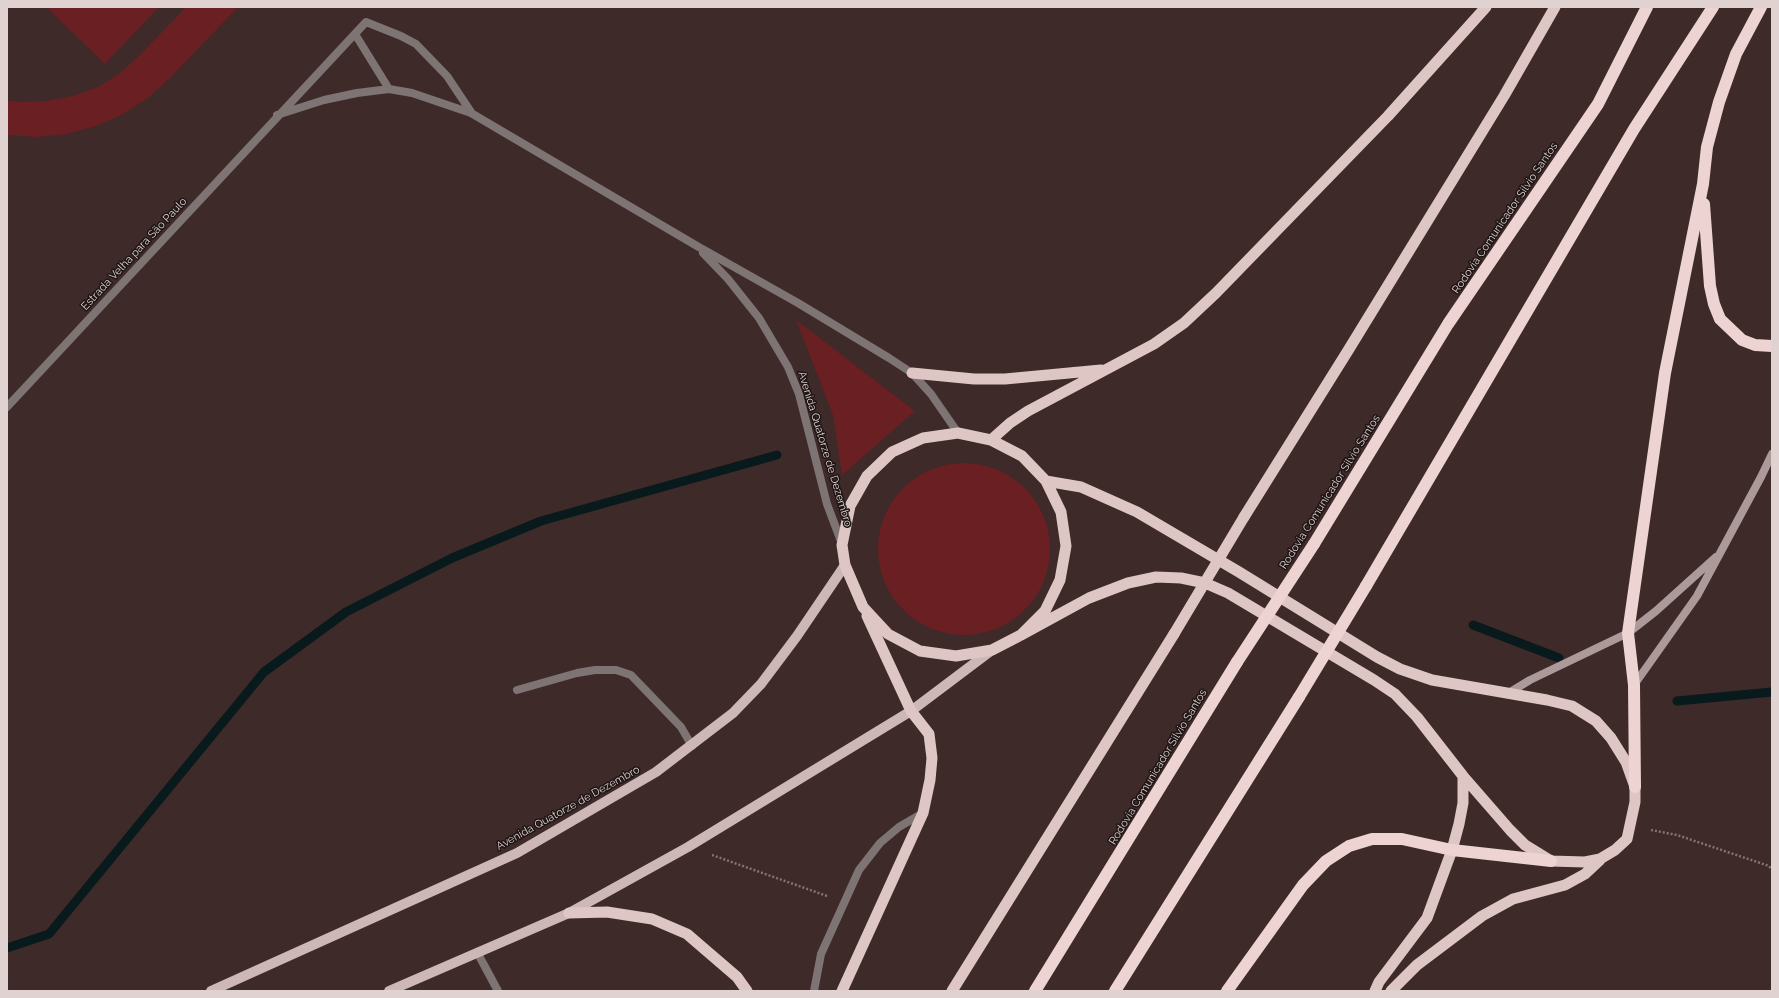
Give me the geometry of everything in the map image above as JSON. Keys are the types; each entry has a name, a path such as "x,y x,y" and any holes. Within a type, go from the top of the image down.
{"highway":[{"path":"992,440 1010,423 1028,411 1110,369 1160,340 1184,323 1216,293 1388,116 1486,7"},
{"path":"952,991 1394,276 1504,96 1555,7"},
{"name":"Rodovia Comunicador Silvio Santos","path":"1035,991 1237,662 1314,544 1448,324 1598,104 1647,7"},
{"path":"1115,991 1299,697 1366,586 1634,129 1713,7"},
{"path":"1391,991 1417,965 1482,916 1512,900 1565,885 1585,874 1627,839 1634,802 1635,787 1634,685 1628,633 1665,373 1703,184 1707,147 1719,102 1736,54 1761,7"},
{"path":"1703,184 1706,248 1714,304 1720,319 1742,340 1755,345 1772,346"},
{"path":"912,373 974,379 1005,379 1110,369"},
{"path":"842,991 923,813 930,780 932,758 929,734 911,710 863,607 845,565 842,545 850,506 867,476 892,452 923,438 958,433 992,440 1022,456 1046,481 1061,512 1066,546 1060,580 1045,610 1021,635"},
{"path":"1046,481 1081,487 1137,512 1377,657 1400,669 1432,680 1547,700 1572,706 1596,721 1611,738 1626,762 1635,787"},
{"path":"863,607 888,634 920,651 956,656 992,650 1089,598 1128,583 1156,577 1181,578 1205,583 1228,593 1395,694 1417,717 1463,776 1510,830 1525,845 1551,861"},
{"path":"1375,991 1379,982 1427,918 1452,850 1463,803 1463,776"},
{"path":"1227,991 1303,885 1326,861 1349,846 1372,839 1402,839 1452,850 1551,861 1585,862 1600,860"},
{"path":"568,913 607,912 652,919 687,934 737,977 747,991"}],"main road":[{"path":"1634,685 1697,596 1761,478 1772,454"},
{"path":"1506,694 1530,680 1628,633 1656,611 1720,553"},
{"name":"Avenida Quatorze de Dezembro","path":"211,991 517,853 656,772 733,714 761,684 797,636 845,565"},
{"path":"389,991 568,913 688,847 911,710 992,650"}],"street":[{"name":"Estrada Velha para São Paulo","path":"7,407 277,115 366,22 401,36 416,44 447,76 471,113"},
{"path":"355,34 389,89"},
{"path":"277,115 324,100 357,93 389,89 412,92 471,113 697,246 798,303 912,373 931,394 958,433"},
{"name":"Avenida Quatorze de Dezembro","path":"697,246 728,279 755,312 777,346 788,367 799,394 827,504 842,545"},
{"path":"517,690 577,673 616,670 631,675 681,727 692,746"},
{"path":"814,991 821,954 859,870 880,843 899,827 923,813"},
{"path":"478,952 498,991"}],"path":[{"path":"1629,827 1678,834 1770,866 1772,870"},
{"path":"688,847 844,902"}],"shaded area":[{"path":"46,7 159,7 105,64"},
{"path":"186,7 238,7 170,78 148,98 123,114 96,126 67,134 38,137 7,135 7,100 20,102 47,101 73,96 98,87 120,73 140,55"},
{"path":"796,320 915,411 842,475 833,415"},
{"path":"956,463 972,463 989,466 1005,473 1019,482 1031,494 1040,508 1047,524 1050,549 1049,566 1044,582 1031,604 1019,616 1005,625 989,632 972,635 956,635 939,632 923,625 909,616 897,604 888,590 881,574 878,557 878,541 881,524 888,508 897,494 909,482 923,473 939,466"}],"waterway":[{"path":"7,948 49,934 264,672 346,612 452,558 541,521 777,455"},
{"path":"1473,625 1559,658"},
{"path":"1677,701 1772,692"}]}
